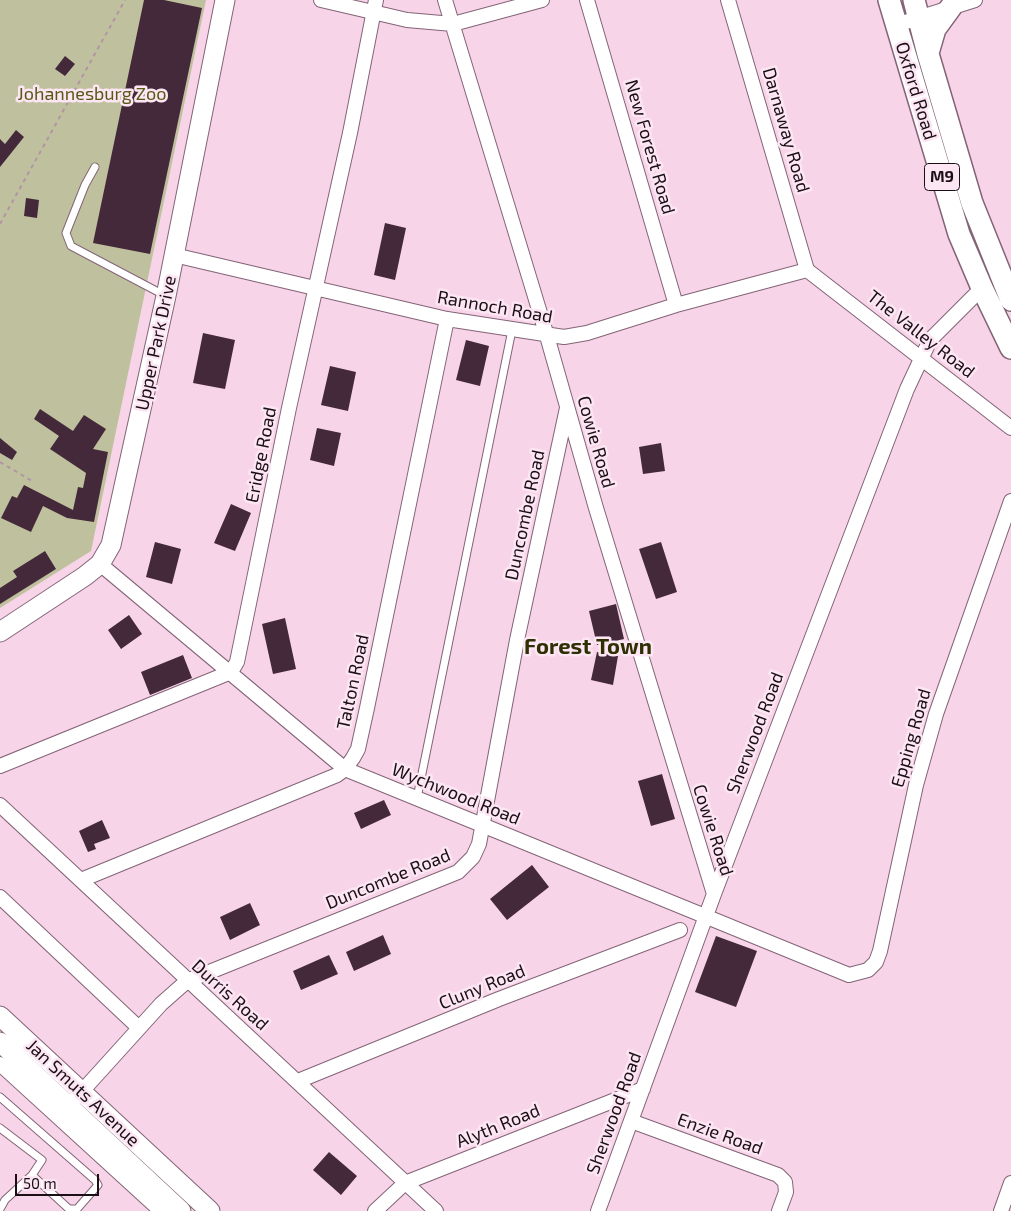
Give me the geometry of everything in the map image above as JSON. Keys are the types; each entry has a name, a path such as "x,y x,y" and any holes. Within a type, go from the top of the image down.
{"main road":[{"name":"Upper Park Drive","path":"0,632 100,564 108,554 114,536 166,296 225,0"},
{"name":"Oxford Road","path":"889,0 959,234 1011,348"},
{"path":"921,6 961,4"},
{"path":"928,54 935,29 961,4"},
{"name":"Oxford Road","path":"921,6 928,54 972,203 1011,300"},
{"name":"Jan Smuts Avenue","path":"0,1016 210,1211"},
{"name":"Jan Smuts Avenue","path":"0,1042 181,1211"}],"street":[{"path":"321,0 375,6 407,20 452,24 542,0"},
{"name":"Cowie Road","path":"445,0 547,336 686,809 714,894"},
{"name":"New Forest Road","path":"587,0 676,304"},
{"name":"Darnaway Road","path":"728,0 807,270"},
{"name":"Eridge Road","path":"231,672 237,662 242,643 375,6"},
{"path":"896,25 921,6"},
{"name":"Rannoch Road","path":"174,255 448,319 547,336 564,337 587,333 676,304 807,270"},
{"name":"The Valley Road","path":"807,270 1011,428"},
{"name":"Sherwood Road","path":"598,1211 708,916 714,894 920,358 930,340 982,288"},
{"name":"Talton Road","path":"345,769 358,749 448,319"},
{"name":"Duncombe Road","path":"68,1107 139,1028 187,981 458,872 473,857 482,825 517,640 567,408"},
{"name":"Epping Road","path":"849,975 868,970 876,962 880,951 916,785 936,714 1011,501"},
{"name":"Wychwood Road","path":"100,564 345,769 849,975"},
{"path":"0,766 231,672"},
{"path":"81,880 316,784 345,769"},
{"name":"Durris Road","path":"0,805 436,1211"},
{"path":"0,897 139,1028"},
{"name":"Cluny Road","path":"298,1081 499,999 680,930"},
{"path":"0,1064 161,1211"},
{"name":"Alyth Road","path":"375,1211 405,1182 643,1089"},
{"name":"Enzie Road","path":"631,1121 771,1172 785,1182 786,1192 779,1211"},
{"path":"1001,1211 1011,1183"}],"lane":[{"path":"95,167 85,185 66,233 71,246 166,296"},
{"path":"416,798 512,330"},
{"path":"0,1097 95,1180 98,1185 77,1210 69,1209 32,1175"},
{"path":"0,1128 42,1160 32,1175 6,1200 0,1209"}],"path":[{"path":"0,224 125,0"},
{"path":"0,462 32,481"}],"green space":[{"name":"Johannesburg Zoo","path":"0,0 206,0 91,551 0,608"}],"building":[{"path":"144,0 164,0 202,8 150,254 93,243"},
{"path":"65,56 75,64 65,76 55,69"},
{"path":"16,130 24,137 0,167 0,139 5,144"},
{"path":"26,198 39,200 37,218 24,216"},
{"path":"385,223 406,228 395,280 374,275"},
{"path":"203,333 235,340 225,389 193,383"},
{"path":"466,340 489,346 480,386 456,380"},
{"path":"330,366 356,372 348,411 321,405"},
{"path":"40,409 73,431 84,415 106,429 93,449 108,452 94,522 67,518 43,506 31,532 1,518 12,496 17,498 24,485 73,510 78,487 83,488 86,473 50,449 59,436 34,419"},
{"path":"317,428 341,433 334,466 310,460"},
{"path":"0,438 17,452 12,460 0,453"},
{"path":"661,443 665,471 643,474 639,447"},
{"path":"231,504 251,513 235,551 214,543"},
{"path":"155,542 181,549 172,584 146,577"},
{"path":"661,542 677,592 656,599 639,549"},
{"path":"45,551 56,569 0,604 0,588 17,577 13,571"},
{"path":"616,604 624,639 597,645 589,611"},
{"path":"129,615 142,634 121,649 108,630"},
{"path":"285,618 296,669 273,674 262,624"},
{"path":"597,652 618,656 613,685 591,680"},
{"path":"183,655 192,678 150,695 141,672"},
{"path":"662,774 675,819 651,826 638,781"},
{"path":"384,800 391,815 361,829 354,813"},
{"path":"102,820 110,838 94,844 96,849 88,852 79,831"},
{"path":"532,865 549,887 507,920 490,899"},
{"path":"250,903 260,925 230,940 220,917"},
{"path":"383,935 391,954 354,971 346,952"},
{"path":"716,936 757,951 736,1007 695,992"},
{"path":"329,955 338,974 301,990 293,971"},
{"path":"329,1152 357,1176 341,1195 313,1170"}],"district":[{"name":"Forest Town","path":"588,647"}]}
